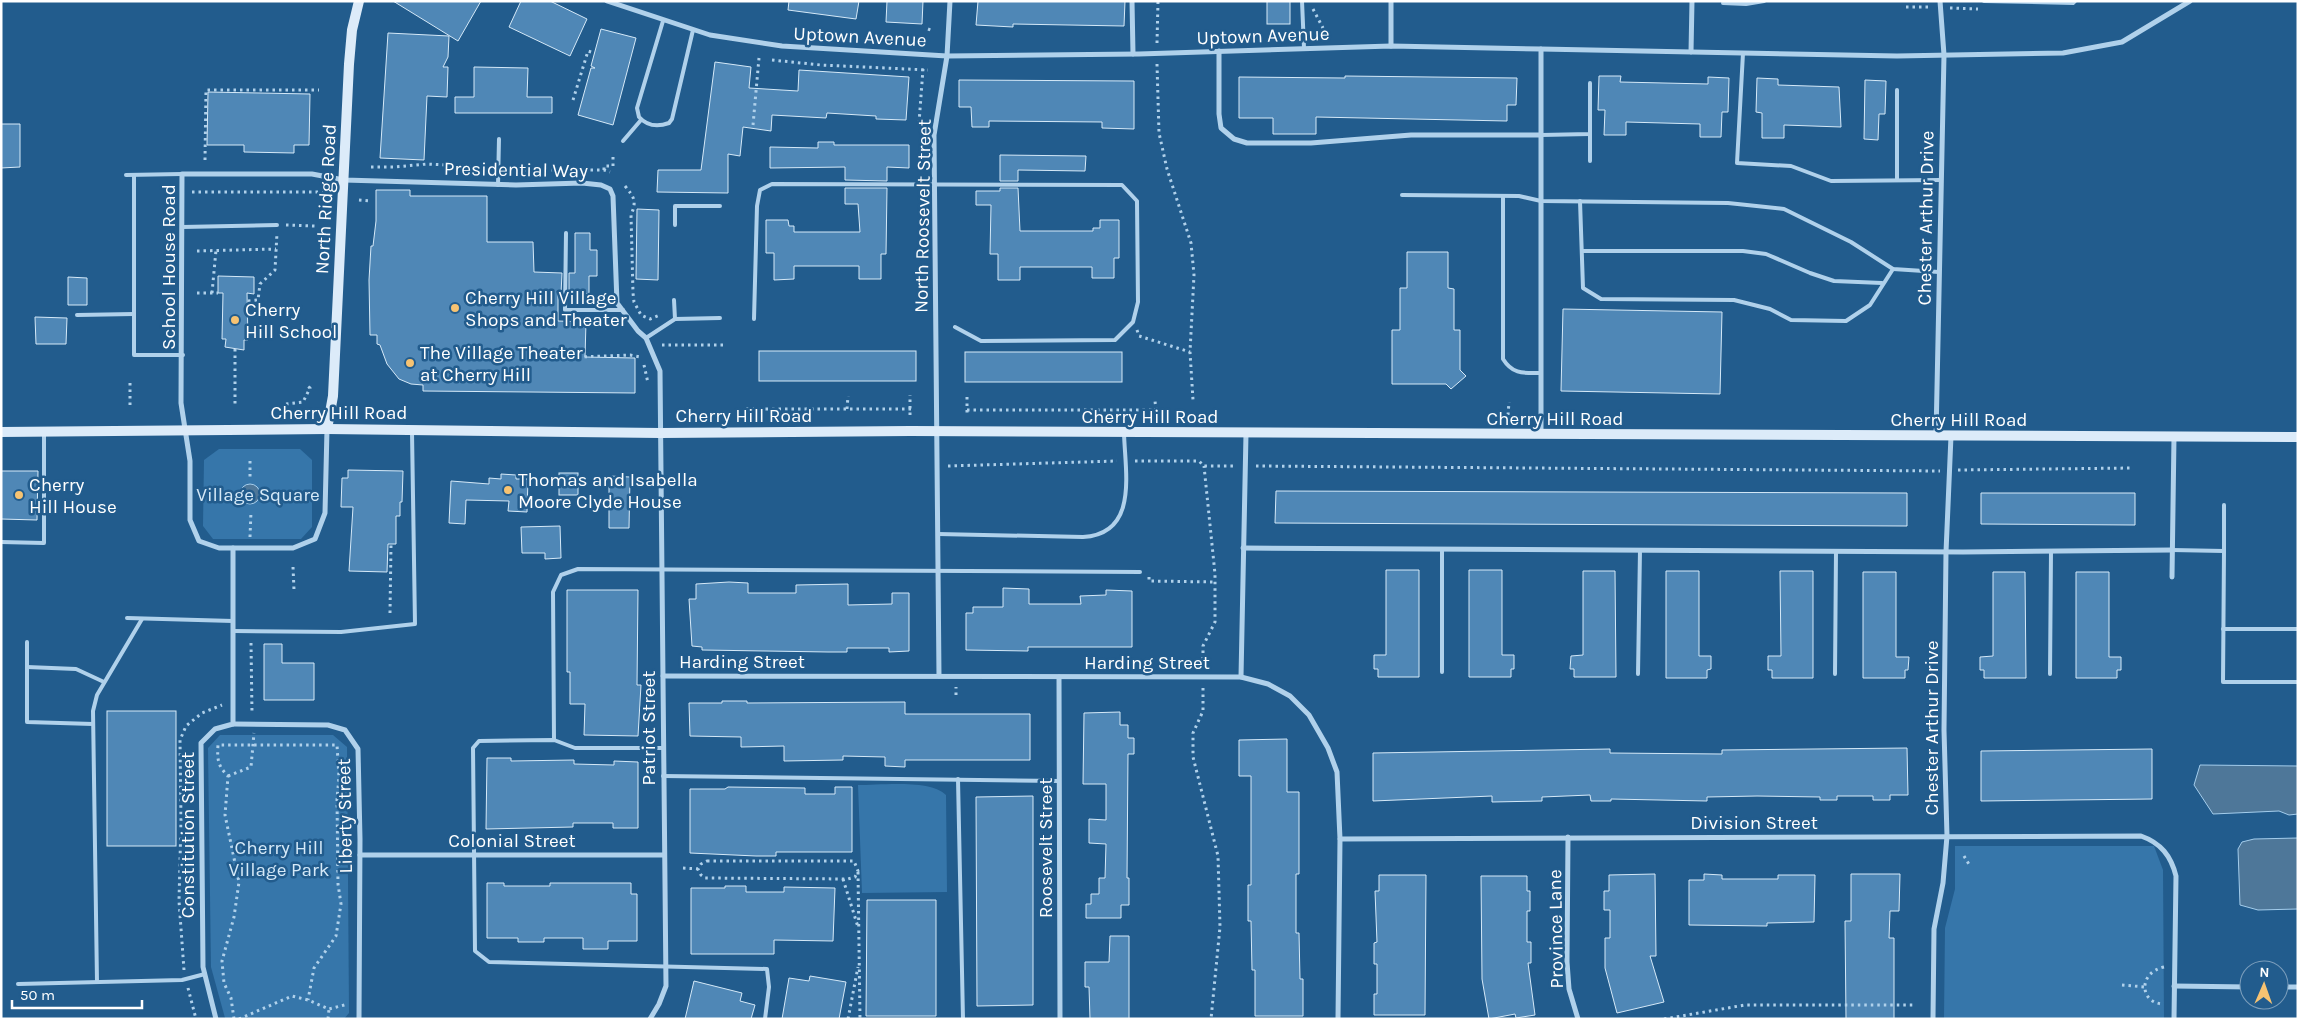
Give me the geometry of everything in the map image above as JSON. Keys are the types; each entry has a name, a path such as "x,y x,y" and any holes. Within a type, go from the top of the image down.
{"main road":[{"name":"North Ridge Road","path":"327,429 334,396 349,64 352,30 359,1"},
{"name":"Cherry Hill Road","path":"1,432 412,429 660,433 938,431 1246,434 2298,437"}],"street":[{"name":"Uptown Avenue","path":"607,1 710,36 782,46 947,56 1133,54 1391,46 1743,53 1944,55 2063,53 2122,42 2190,1"},
{"name":"North Roosevelt Street","path":"938,431 934,280 934,135 947,56 950,1"},
{"path":"1132,1 1133,54"},
{"path":"1391,1 1391,46"},
{"path":"1691,52 1692,1"},
{"name":"Chester Arthur Drive","path":"1936,436 1944,55 1940,1"},
{"path":"1541,49 1541,435"},
{"path":"1219,51 1221,128 1234,139 1247,143 1311,143 1411,136 1541,135"},
{"name":"School House Road","path":"185,430 181,403 183,355 182,174 312,174 344,180"},
{"name":"Presidential Way","path":"344,180 498,185 582,183 600,185 610,189 613,196 615,218 617,303 646,338 660,371 660,433"},
{"path":"185,430 190,461 190,520 199,541 220,548 293,548 315,539 325,513 327,429"},
{"path":"938,431 938,676"},
{"name":"Patriot Street","path":"650,1019 660,1004 666,986 660,433"},
{"path":"1240,677 1246,434"},
{"name":"Chester Arthur Drive","path":"1933,1019 1934,929 1943,883 1947,836 1944,730 1946,552 1951,436"},
{"path":"2172,577 2174,437"},
{"path":"232,548 233,724"},
{"path":"1243,548 1946,552 2172,550"},
{"name":"Harding Street","path":"663,676 1240,677 1268,684 1282,692 1309,715 1328,748 1336,772 1340,839 1338,1019"},
{"name":"Roosevelt Street","path":"1059,678 1060,1019"},
{"name":"Liberty Street","path":"233,724 328,725 345,730 358,749 360,855 359,1019"},
{"name":"Constitution Street","path":"216,1019 203,967 201,743 216,729 233,724"},
{"name":"Division Street","path":"1340,839 2141,836 2152,840 2164,850 2173,862 2176,876 2174,986"},
{"name":"Province Lane","path":"1568,837 1568,980 1578,1019"},
{"name":"Colonial Street","path":"360,855 664,855"},
{"path":"2174,1019 2174,986 2239,987"}],"lane":[{"path":"1302,1 1304,48"},
{"path":"1724,3 1746,4 1764,1"},
{"path":"1984,1 2066,3 2075,1"},
{"path":"662,21 637,108 641,120 659,126 669,123 693,30"},
{"path":"1743,53 1737,163 1791,166 1831,181 1941,180"},
{"path":"1590,84 1590,161"},
{"path":"1897,180 1898,90"},
{"path":"623,141 641,120"},
{"path":"1541,135 1590,134"},
{"path":"498,185 499,139"},
{"path":"126,175 182,174"},
{"path":"134,175 134,355 183,355"},
{"path":"754,319 756,214 760,190 772,184 1122,185 1137,201 1138,302 1133,322 1115,340 981,341 955,327"},
{"path":"1402,195 1519,196 1541,201 1728,203 1784,209 1851,242 1893,269 1939,272"},
{"path":"1503,196 1503,359 1509,369 1519,373 1541,373"},
{"path":"1580,201 1583,288 1601,299 1734,300 1770,309 1791,320 1846,321 1870,306 1893,269"},
{"path":"675,225 675,206 720,206"},
{"path":"182,227 277,225"},
{"path":"566,233 565,310 623,310"},
{"path":"1582,251 1743,251 1766,254 1834,281 1882,284"},
{"path":"674,300 675,319"},
{"path":"77,315 134,314"},
{"path":"646,338 675,319 720,318"},
{"path":"233,631 341,632 415,624 412,429"},
{"path":"1,542 44,543 44,432"},
{"path":"938,534 1083,537 1103,533 1115,525 1122,514 1126,498 1124,433"},
{"path":"2224,505 2223,682 2298,682"},
{"path":"1442,550 1442,672"},
{"path":"1638,674 1640,550"},
{"path":"2172,550 2224,551"},
{"path":"1835,674 1836,551"},
{"path":"2050,551 2050,674"},
{"path":"554,740 553,592 562,575 578,569 1140,572"},
{"path":"127,618 233,621"},
{"path":"97,982 93,711 97,695 142,619"},
{"path":"2223,629 2298,629"},
{"path":"27,642 27,722 93,724"},
{"path":"27,667 76,668 104,682"},
{"path":"663,748 575,748 554,740 480,741 473,748 475,951 489,962 767,969 769,987 765,1019"},
{"path":"663,776 1060,781"},
{"path":"958,780 963,1019"},
{"path":"18,984 186,979 204,974"}],"path":[{"path":"1157,41 1158,1"},
{"path":"1309,1 1309,9 1313,9 1322,28"},
{"path":"928,29 933,31"},
{"path":"573,100 588,51 594,53"},
{"path":"753,125 759,58"},
{"path":"772,60 820,65 923,68 928,70"},
{"path":"1158,64 1159,133 1167,169 1191,243 1194,297 1190,352 1193,400"},
{"path":"919,123 923,68"},
{"path":"205,160 206,90 318,90"},
{"path":"604,170 604,166 612,166 613,153"},
{"path":"371,167 394,168 427,164 482,167 488,170"},
{"path":"505,170 604,170 610,172"},
{"path":"625,186 635,198 636,204 631,215 634,302 641,315 650,319 664,312"},
{"path":"191,192 324,192"},
{"path":"359,200 370,201"},
{"path":"248,301 258,300 260,284 275,270 277,225 315,226"},
{"path":"197,251 276,249"},
{"path":"212,293 216,250"},
{"path":"197,293 218,293"},
{"path":"1140,336 1190,352"},
{"path":"662,345 724,345"},
{"path":"235,349 235,404"},
{"path":"552,358 640,357 644,366 648,387"},
{"path":"130,379 130,404"},
{"path":"286,404 303,402 310,388 306,385"},
{"path":"910,395 910,415"},
{"path":"847,409 848,396"},
{"path":"967,397 967,415"},
{"path":"967,410 1156,410 1155,400"},
{"path":"1508,416 1509,402"},
{"path":"746,409 911,409"},
{"path":"250,461 250,478"},
{"path":"938,466 1125,461 1199,461 1204,466 1215,582 1215,622 1203,646 1203,711 1193,733 1193,749 1218,856 1220,927 1212,1019"},
{"path":"1204,466 1950,471 2133,468"},
{"path":"209,494 233,495"},
{"path":"267,494 303,494"},
{"path":"250,537 251,511"},
{"path":"390,613 391,545"},
{"path":"293,567 294,590"},
{"path":"1140,572 1140,576 1149,576 1149,580 1215,582"},
{"path":"251,644 252,714"},
{"path":"956,687 956,695"},
{"path":"196,1019 183,960 179,900 182,821 180,740 186,726 222,705"},
{"path":"228,776 251,767 254,736"},
{"path":"234,1019 231,998 224,983 222,961 234,918 240,882 225,815 228,776 219,767 218,745 337,744 339,777 337,799 338,884 342,904 336,936 314,968 308,1000"},
{"path":"1964,856 1970,866"},
{"path":"683,868 698,869 707,861 854,861 858,872 860,1019"},
{"path":"698,869 701,876 705,878 843,879 855,877 858,872"},
{"path":"843,879 855,914 859,935"},
{"path":"848,1019 859,959"},
{"path":"2164,967 2153,970 2146,978 2145,987 2148,998 2155,1004 2164,1004"},
{"path":"2122,985 2145,987"},
{"path":"239,1019 292,996 308,1000 329,1009 359,1002"},
{"path":"1664,1019 1745,1005 1915,1005"},
{"path":"328,1019 329,1009"}],"green space":[{"name":"Village Square","path":"219,449 300,449 312,460 312,527 301,539 213,539 203,526 204,460"},
{"name":"Cherry Hill Village Park","path":"220,735 333,735 347,747 349,1013 344,1019 225,1018 211,967 208,748"},
{"path":"858,785 917,785 939,790 946,795 947,892 862,893"},
{"path":"1955,846 2154,846 2163,870 2164,1019 1944,1019 1945,928 1955,889"}],"shaded area":[{"path":"250,484 257,487 260,494 257,501 250,504 243,501 240,494 243,487"},
{"path":"2200,765 2298,766 2298,814 2289,815 2279,811 2213,814 2194,785"},
{"path":"2298,838 2298,909 2258,910 2240,905 2238,849 2242,842 2254,839"}],"building":[{"path":"393,1 481,1 458,41"},
{"path":"521,1 550,1 587,19 570,56 509,27"},
{"path":"789,1 859,1 856,19 788,10"},
{"path":"887,1 923,1 922,24 886,22"},
{"path":"978,1 1125,1 1124,26 1013,24 1013,27 976,25"},
{"path":"1267,1 1290,1 1290,24 1267,24"},
{"path":"601,29 636,38 613,125 578,115 591,68 595,68 591,66"},
{"path":"388,33 449,36 448,57 443,67 448,67 447,97 427,96 424,160 380,158"},
{"path":"715,62 751,67 749,88 798,91 799,70 909,77 906,120 876,119 876,116 827,113 826,118 772,115 771,131 743,127 740,156 728,154 728,193 657,192 658,170 701,170"},
{"path":"474,67 528,68 527,97 552,97 552,113 455,113 455,97 474,97"},
{"path":"1345,76 1517,78 1516,105 1507,105 1507,121 1316,117 1316,134 1273,134 1273,118 1239,118 1239,77 1345,78"},
{"path":"1599,76 1621,76 1620,82 1708,84 1708,77 1729,78 1728,112 1722,112 1721,137 1700,137 1700,124 1626,122 1626,135 1604,135 1605,110 1598,110"},
{"path":"1757,78 1778,79 1778,85 1839,87 1841,127 1784,125 1784,138 1762,138 1762,113 1756,112"},
{"path":"959,80 1134,81 1134,129 1102,128 1102,122 989,121 989,127 972,127 971,107 959,107"},
{"path":"1865,80 1886,81 1885,114 1879,114 1878,140 1864,139"},
{"path":"208,92 310,94 309,145 294,145 294,153 244,152 244,145 207,145"},
{"path":"1,124 20,124 20,167 1,168"},
{"path":"818,142 834,142 834,145 909,145 909,168 887,167 887,181 845,180 845,167 770,168 770,147 818,148"},
{"path":"1000,155 1086,156 1085,171 1018,170 1018,181 1000,181"},
{"path":"845,188 887,188 886,254 881,254 881,279 859,279 859,266 794,266 794,279 774,280 774,253 766,253 766,220 788,220 789,226 794,226 794,232 860,232 858,204 845,204"},
{"path":"1000,188 1018,188 1020,231 1093,231 1093,228 1100,228 1100,220 1119,220 1119,258 1114,258 1114,278 1092,278 1092,267 1020,267 1020,280 998,280 998,254 990,254 991,205 976,205 976,191 1000,191"},
{"name":"Cherry Hill Village Shops and Theater","path":"376,190 410,190 410,196 487,196 487,242 533,242 534,272 562,273 561,294 558,294 558,321 586,322 585,357 635,358 635,393 423,391 423,385 411,384 399,379 387,364 380,345 377,344 377,335 370,335 369,280 371,246 373,246 376,221"},
{"path":"637,209 659,210 658,280 636,279"},
{"path":"575,233 590,233 590,250 597,250 597,276 589,276 589,294 569,294 569,273 575,273"},
{"path":"1407,252 1448,252 1448,288 1454,289 1454,330 1460,330 1460,370 1466,376 1451,389 1446,384 1392,384 1392,330 1400,330 1400,288 1407,288"},
{"name":"Cherry Hill School","path":"218,276 254,277 254,294 247,293 248,340 244,340 244,350 225,347 226,339 222,339 223,293 218,293"},
{"path":"68,277 87,278 87,305 68,305"},
{"path":"1563,309 1722,312 1720,394 1561,391"},
{"path":"35,317 67,318 66,344 36,344"},
{"path":"759,351 916,351 916,381 759,381"},
{"path":"965,352 1122,352 1122,382 965,382"},
{"path":"348,470 403,471 400,516 396,516 396,544 388,544 387,572 349,571 353,507 341,507 342,478 348,478"},
{"name":"Cherry Hill House","path":"1,471 38,471 37,520 1,519"},
{"path":"559,473 578,473 578,495 559,495"},
{"path":"501,474 516,475 516,479 528,479 527,512 508,511 509,501 466,500 465,524 449,523 451,481 489,484 489,478 501,479"},
{"path":"609,476 630,477 629,528 609,528"},
{"path":"1276,491 1907,493 1907,526 1275,523"},
{"path":"1981,493 2135,493 2135,525 1981,524"},
{"path":"560,526 561,558 545,559 545,553 522,553 521,527"},
{"path":"1386,570 1419,570 1419,677 1378,677 1378,669 1374,669 1374,655 1386,655"},
{"path":"1469,570 1502,570 1502,655 1514,655 1514,669 1511,669 1511,677 1469,677"},
{"path":"1583,571 1615,571 1616,677 1574,677 1574,669 1570,669 1571,656 1583,655"},
{"path":"1666,571 1699,571 1699,656 1711,656 1711,669 1707,670 1707,678 1666,678"},
{"path":"1780,571 1813,571 1813,678 1772,678 1772,670 1768,670 1768,656 1781,656"},
{"path":"1863,572 1896,572 1896,657 1909,657 1905,678 1863,678"},
{"path":"1993,572 2025,572 2026,678 1984,678 1984,670 1980,670 1980,657 1993,656"},
{"path":"2076,572 2109,572 2109,657 2121,657 2121,670 2117,670 2117,678 2076,678"},
{"path":"748,583 748,593 796,593 796,585 848,584 848,605 892,604 892,593 909,593 909,651 889,652 889,648 847,648 847,652 702,650 702,647 692,646 689,599 696,599 696,584"},
{"path":"1003,588 1029,589 1029,604 1081,604 1080,596 1106,595 1106,590 1132,591 1132,647 1028,647 1028,651 966,650 966,613 973,613 973,607 1003,607"},
{"path":"567,590 638,590 637,685 641,685 638,736 584,735 585,704 570,704 570,672 567,672"},
{"path":"264,644 282,644 282,663 314,663 314,700 264,700"},
{"path":"722,701 747,701 747,703 905,702 905,714 1030,714 1030,760 905,760 905,767 885,766 885,757 843,756 843,760 784,761 784,746 741,747 741,737 690,736 689,703 722,703"},
{"path":"107,711 176,711 176,846 107,846"},
{"path":"1120,712 1120,725 1128,725 1128,738 1134,738 1134,754 1128,754 1127,878 1129,878 1129,905 1121,905 1121,918 1086,918 1086,904 1091,904 1091,894 1099,894 1099,878 1105,878 1106,844 1089,843 1089,819 1106,820 1106,784 1083,784 1084,713"},
{"path":"1287,739 1287,792 1299,792 1299,874 1296,874 1296,933 1299,933 1300,979 1303,979 1303,1016 1255,1016 1255,970 1252,970 1251,921 1248,921 1248,885 1251,885 1251,776 1239,776 1239,740"},
{"path":"1907,748 1908,795 1890,795 1890,800 1873,800 1873,796 1837,796 1837,800 1820,800 1820,797 1757,796 1707,797 1707,801 1611,799 1611,801 1591,801 1590,795 1542,797 1542,801 1492,802 1492,796 1373,801 1373,753 1610,749 1610,753 1722,754 1722,750"},
{"path":"2152,749 2152,799 1981,801 1981,751"},
{"path":"487,758 511,758 511,761 574,760 574,764 614,765 614,761 638,762 638,828 613,828 613,823 573,823 573,827 486,829"},
{"path":"728,787 805,788 805,794 835,794 835,787 852,787 852,852 776,852 776,856 690,853 690,789 725,789"},
{"path":"1033,796 1033,1005 977,1006 976,797"},
{"path":"1655,874 1656,956 1650,956 1664,1002 1617,1013 1605,968 1605,938 1610,938 1610,910 1604,910 1604,891 1609,891 1609,875"},
{"path":"1704,874 1722,875 1722,879 1778,879 1778,875 1815,875 1814,922 1767,923 1767,926 1689,925 1689,880 1704,880"},
{"path":"1851,874 1900,874 1899,911 1890,911 1889,938 1894,938 1894,1019 1846,1019 1845,921 1851,921"},
{"path":"1379,875 1426,875 1425,1015 1374,1015 1374,994 1377,994 1377,964 1374,964 1374,943 1377,942 1375,891 1379,891"},
{"path":"1481,876 1527,876 1527,891 1530,891 1530,911 1527,911 1527,942 1531,942 1531,963 1528,963 1535,1015 1516,1018 1515,1014 1489,1019 1482,979"},
{"path":"487,883 504,883 504,886 550,886 550,883 631,883 631,894 637,894 637,941 608,941 608,949 583,949 583,938 544,938 544,942 518,942 518,938 487,938"},
{"path":"725,886 746,886 746,892 784,892 784,887 835,888 833,941 774,940 774,954 691,954 691,888 725,888"},
{"path":"867,900 936,900 936,1016 866,1016"},
{"path":"1110,936 1129,936 1129,1019 1090,1019 1089,987 1085,987 1085,962 1109,962"},
{"path":"810,976 846,982 839,1019 782,1019 789,978 809,981"},
{"path":"694,981 742,993 740,1001 755,1005 751,1019 685,1019"}],"place":[{"name":"Cherry Hill Village Shops and Theater","path":"455,308"},
{"name":"Cherry Hill School","path":"235,320"},
{"name":"The Village Theater at Cherry Hill","path":"410,363"},
{"name":"Thomas and Isabella Moore Clyde House","path":"508,490"},
{"name":"Cherry Hill House","path":"19,495"}]}
